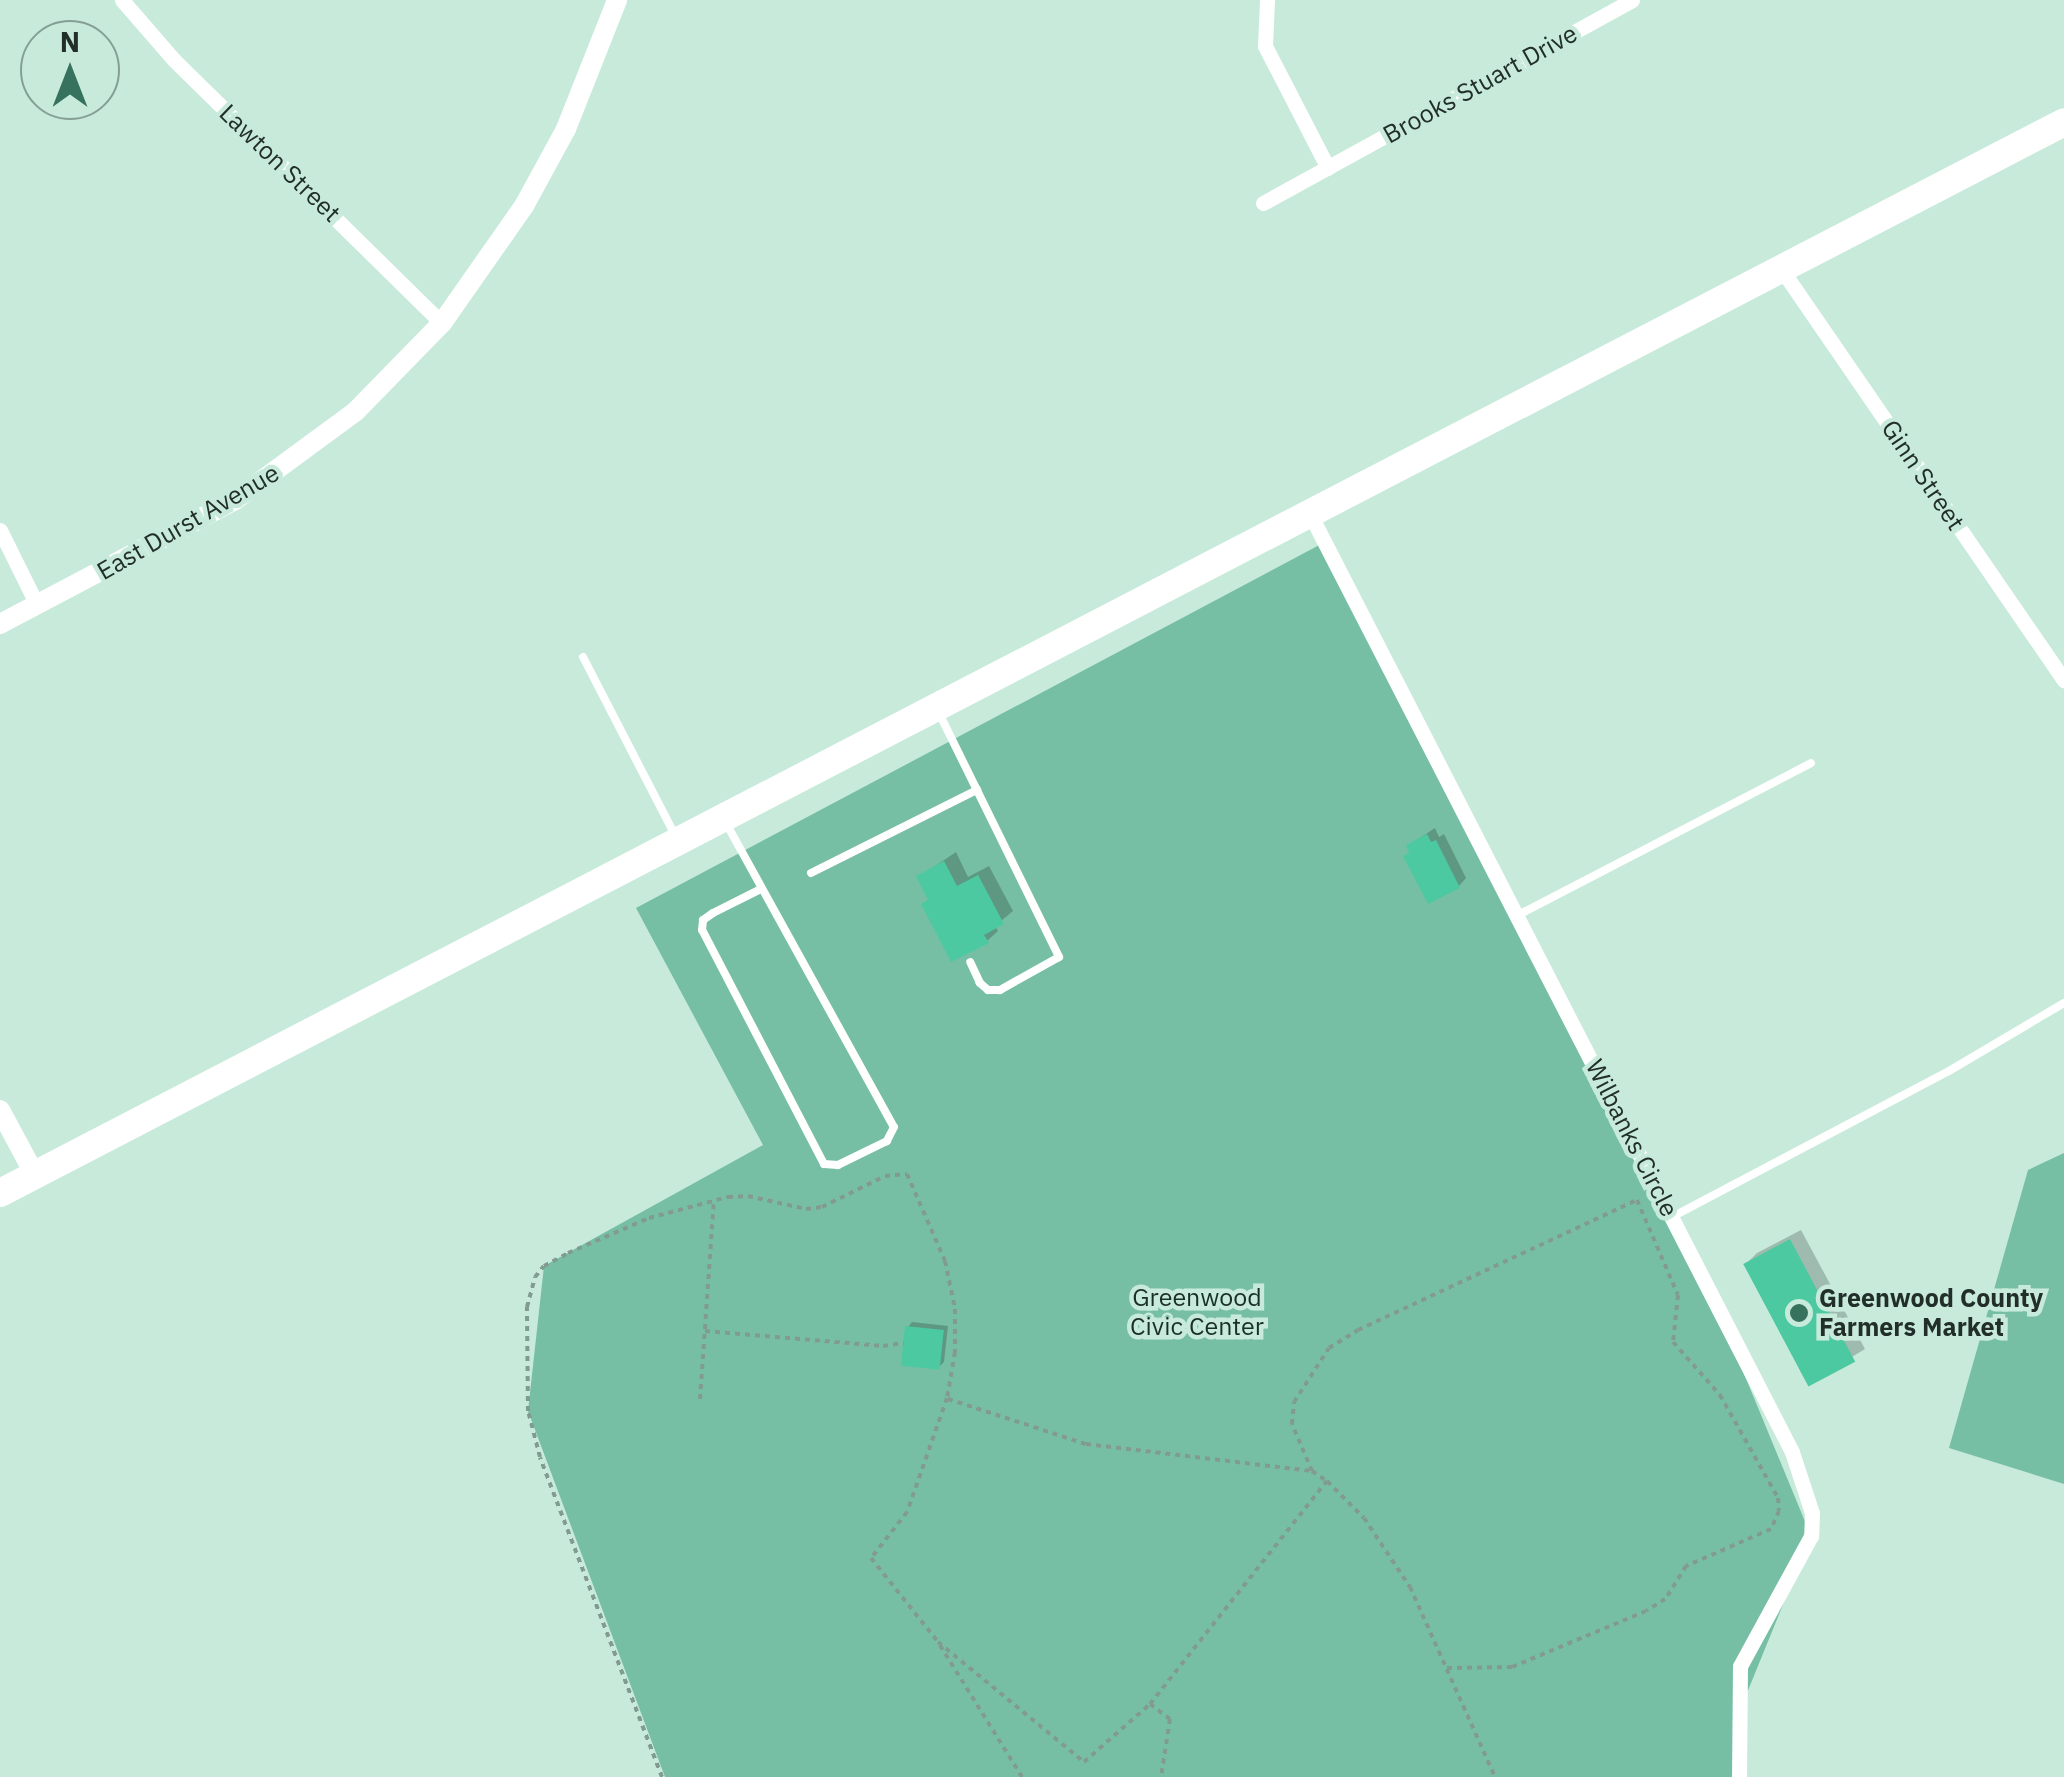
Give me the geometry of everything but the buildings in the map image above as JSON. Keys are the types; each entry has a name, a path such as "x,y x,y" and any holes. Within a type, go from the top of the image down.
{"highway":[{"path":"0,1193 2064,122"}],"street":[{"name":"Lawton Street","path":"122,0 174,60 442,324"},
{"name":"East Durst Avenue","path":"0,624 188,528 280,472 356,410 442,324 500,244 546,168 585,86 618,0"},
{"path":"1267,0 1265,46 1328,168"},
{"name":"Brooks Stuart Drive","path":"1264,203 1632,0"},
{"name":"Ginn Street","path":"1782,270 2064,681"},
{"name":"Wilbanks Circle","path":"1311,516 1792,1452 1812,1514 1811,1536 1740,1666 1739,1777"},
{"path":"0,530 37,605"},
{"path":"0,1110 35,1175"}],"lane":[{"path":"583,657 678,842"},
{"path":"937,709 1059,957 1000,990 988,990 970,962"},
{"path":"1518,915 1811,762"},
{"path":"811,873 977,790"},
{"path":"724,818 759,890 894,1127 887,1141 838,1166 824,1164 702,930 703,920 759,890"},
{"path":"1672,1217 1950,1071 2064,1002"}],"path":[{"path":"662,1777 540,1457 528,1410 527,1306 544,1266 649,1218 714,1200 748,1196 806,1209 822,1207 885,1176 907,1174 944,1261 955,1309 955,1352 947,1398 907,1512 870,1558 938,1642 1022,1777"},
{"path":"700,1399 714,1200"},
{"path":"1312,1470 1292,1424 1294,1402 1329,1348 1358,1330 1638,1200 1678,1295 1674,1342 1720,1395 1778,1498 1779,1511 1771,1529 1686,1566 1665,1599 1646,1611 1512,1668 1446,1668"},
{"path":"705,1331 883,1346 904,1344"},
{"path":"947,1398 1086,1444 1312,1470 1328,1481 1364,1518 1410,1587 1495,1777"},
{"path":"938,1642 1084,1762 1150,1704 1328,1481"},
{"path":"1150,1704 1170,1719 1161,1777"}],"green space":[{"name":"Greenwood Civic Center","path":"1325,542 1707,1284 1811,1536 1740,1710 1735,1777 665,1777 528,1411 544,1266 763,1145 636,908"},
{"path":"2064,1153 2064,1484 1949,1448 2028,1170"}],"place":[{"name":"Greenwood County Farmers Market","path":"1799,1313"}]}
